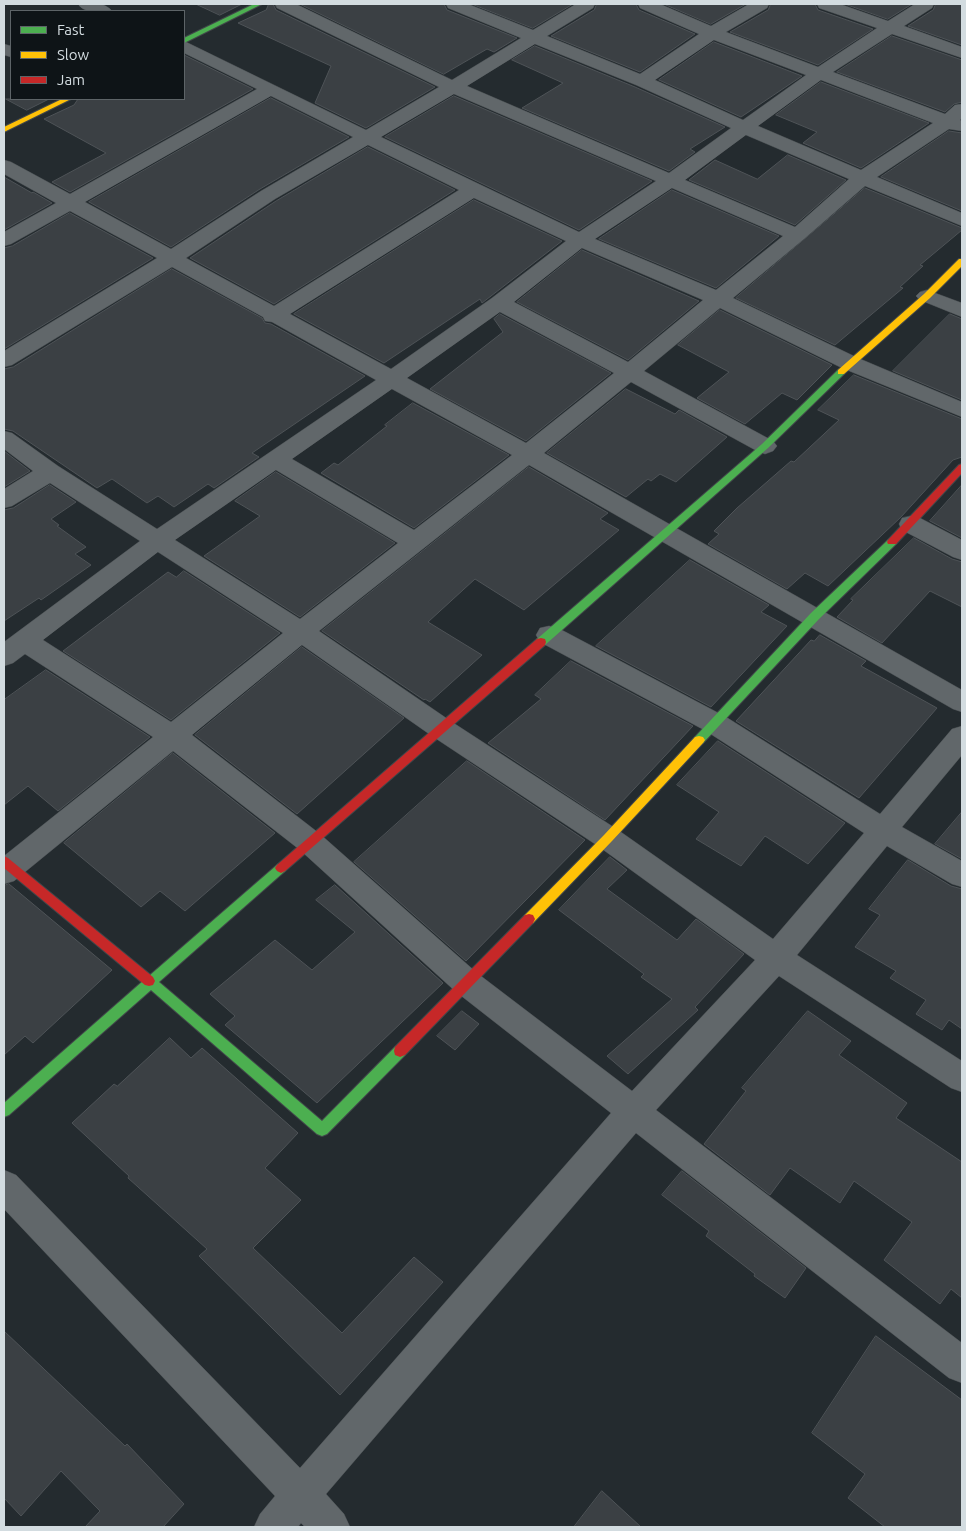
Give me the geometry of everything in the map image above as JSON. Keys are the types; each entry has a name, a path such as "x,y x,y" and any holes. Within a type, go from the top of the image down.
{"street":[{"path":"86,4 101,10"},
{"path":"185,41 259,4"},
{"path":"283,4 453,87 797,235"},
{"path":"454,4 642,80 746,128 962,220"},
{"path":"4,360 170,259 268,195 453,87 532,36 587,4"},
{"path":"646,4 712,33 820,73 957,120"},
{"path":"642,80 712,33 761,4"},
{"path":"826,4 962,54"},
{"path":"926,4 820,73 670,181 580,240 499,303 156,541 15,649 173,736 310,842 466,982 962,1366"},
{"path":"185,46 368,136 472,190 580,240 718,299 850,363 962,410"},
{"path":"4,240 271,89"},
{"path":"4,130 65,100"},
{"path":"957,120 862,178 797,235 528,454 414,542 173,736 6,866 151,982 322,1130 608,838 816,616 911,524 962,467"},
{"path":"4,166 273,316 528,454 816,616 962,702"},
{"path":"273,316 472,190"},
{"path":"4,1111 765,446 850,363 927,296 962,261"},
{"path":"927,296 962,311"},
{"path":"499,303 551,329 765,446"},
{"path":"4,438 50,472 301,632 442,730 608,838 776,958 962,1078"},
{"path":"275,459 414,542"},
{"path":"4,500 50,472"},
{"path":"911,524 962,551"},
{"path":"549,635 716,724 884,831 962,875"},
{"path":"273,1527 633,1112 776,958 962,736"},
{"path":"4,1186 331,1527"}],"building":[{"path":"196,4 242,4 220,15"},
{"path":"269,4 273,4 276,10 435,87 366,128 315,103 331,66 238,23 266,10"},
{"path":"300,4 444,4 447,10 517,38 494,52 487,49 444,74"},
{"path":"472,4 573,4 533,28"},
{"path":"597,4 636,4 639,10 695,34 640,72 551,36 594,10"},
{"path":"664,4 746,4 711,24"},
{"path":"771,4 815,4 818,10 873,29 818,65 730,32 768,10"},
{"path":"845,4 912,4 888,19"},
{"path":"936,4 962,4 962,45 908,26 933,10"},
{"path":"892,36 962,60 962,102 954,104 945,112 837,72"},
{"path":"714,42 802,76 741,117 659,80"},
{"path":"535,46 635,87 725,127 690,149 695,152 669,171 522,108 563,83 512,60"},
{"path":"185,55 253,89 70,192 52,182 106,153 44,119 74,105 77,100 185,100"},
{"path":"821,82 929,123 861,168 803,143 817,132 776,115"},
{"path":"454,96 652,181 579,230 385,137"},
{"path":"271,98 349,137 260,189 171,247 89,202"},
{"path":"6,99 47,100 27,110"},
{"path":"949,131 962,133 962,211 881,177"},
{"path":"368,147 455,190 274,304 190,258 276,201"},
{"path":"788,155 846,180 795,225 689,180 715,160 757,179"},
{"path":"4,177 32,193 52,203 4,230"},
{"path":"865,188 962,228 962,230 920,265 923,266 900,287 903,288 835,345 736,298"},
{"path":"672,190 779,236 716,288 599,239"},
{"path":"474,200 562,241 482,303 480,299 384,363 294,314"},
{"path":"70,213 153,258 4,349 4,248 12,246"},
{"path":"582,250 699,301 628,360 517,302"},
{"path":"172,269 262,318 265,323 271,324 365,376 252,453 259,457 214,488 208,484 174,507 158,496 147,503 112,479 97,488 13,431 4,429 4,369 13,367"},
{"path":"720,310 832,365 797,400 782,393 745,424 697,398 729,372 678,345"},
{"path":"500,314 611,373 526,441 430,389 503,332 494,319"},
{"path":"950,314 962,319 962,400 893,371"},
{"path":"854,375 962,419 962,457 953,460 901,517 828,586 805,573 787,589 708,544 719,534 714,531 737,508 791,461 794,462 839,420 818,410"},
{"path":"626,389 675,414 679,410 727,437 676,482 660,474 651,481 648,479 626,497 547,453"},
{"path":"413,403 509,455 414,528 321,473 334,463 338,465"},
{"path":"4,451 30,471 4,487"},
{"path":"529,467 608,513 600,519 619,530 524,610 475,579 428,622 482,655 430,702 424,700 322,631"},
{"path":"276,472 395,543 300,617 204,556 260,516 235,501"},
{"path":"50,485 76,502 51,519 59,525 57,526 86,547 75,554 91,565 41,600 39,598 4,621 4,510 13,508"},
{"path":"962,485 962,538 930,521"},
{"path":"914,538 952,559 962,562 962,607 930,591 882,643 837,617 853,600 851,599"},
{"path":"690,560 769,605 761,612 787,626 711,707 596,646"},
{"path":"184,571 280,633 171,720 63,651 168,572 176,577"},
{"path":"820,635 866,661 861,666 937,708 859,798 736,721 811,640 814,641"},
{"path":"302,647 404,718 297,814 195,735"},
{"path":"571,661 693,726 605,820 488,743 541,699 535,695"},
{"path":"46,670 150,737 58,811 28,786 4,805 4,700"},
{"path":"718,741 845,823 808,864 765,836 741,866 696,839 719,812 677,785"},
{"path":"173,753 275,833 185,911 160,891 141,907 64,843"},
{"path":"467,761 585,840 466,961 354,862"},
{"path":"962,812 962,859 935,844"},
{"path":"610,857 627,870 607,889 677,940 696,919 744,954 695,1007 698,1010 628,1074 607,1056 672,999 641,977 644,974 559,910"},
{"path":"908,860 951,886 962,889 962,1029 949,1020 942,1030 916,1014 926,1000 890,978 896,971 855,947 880,915 869,909"},
{"path":"9,884 112,970 33,1043 25,1036 4,1055 4,886"},
{"path":"335,885 443,983 317,1103 225,1025 235,1016 210,994 275,940 312,970 355,932 316,900"},
{"path":"462,1011 479,1024 455,1050 437,1036"},
{"path":"808,1011 851,1041 839,1055 907,1103 896,1118 962,1162 962,1298 951,1289 940,1304 884,1260 912,1222 854,1181 840,1203 790,1168 770,1195 704,1144 746,1091 742,1088"},
{"path":"170,1038 191,1058 202,1048 298,1133 265,1168 301,1200 253,1248 342,1333 414,1257 443,1282 340,1395 199,1256 207,1249 128,1178 129,1176 72,1123 114,1084 117,1086"},
{"path":"682,1171 806,1268 785,1298 754,1276 755,1274 706,1236 709,1231 662,1195"},
{"path":"4,1331 125,1446 127,1444 184,1504 163,1527 85,1527 100,1511 61,1471 21,1516 4,1498"},
{"path":"876,1336 962,1400 962,1527 885,1527 848,1498 865,1474 812,1433"},
{"path":"602,1491 641,1527 574,1527"}],"traffic: fast":[{"path":"185,41 259,4"},
{"path":"541,642 765,446 841,372"},
{"path":"699,740 815,616 892,542"},
{"path":"4,1111 281,868"},
{"path":"149,981 322,1130 400,1051"}],"traffic: slow":[{"path":"4,130 65,100"},
{"path":"841,372 927,296 962,261"},
{"path":"529,919 608,838 699,740"}],"traffic: jam":[{"path":"892,542 962,467"},
{"path":"281,868 541,642"},
{"path":"4,861 149,981"},
{"path":"400,1051 529,919"}]}
